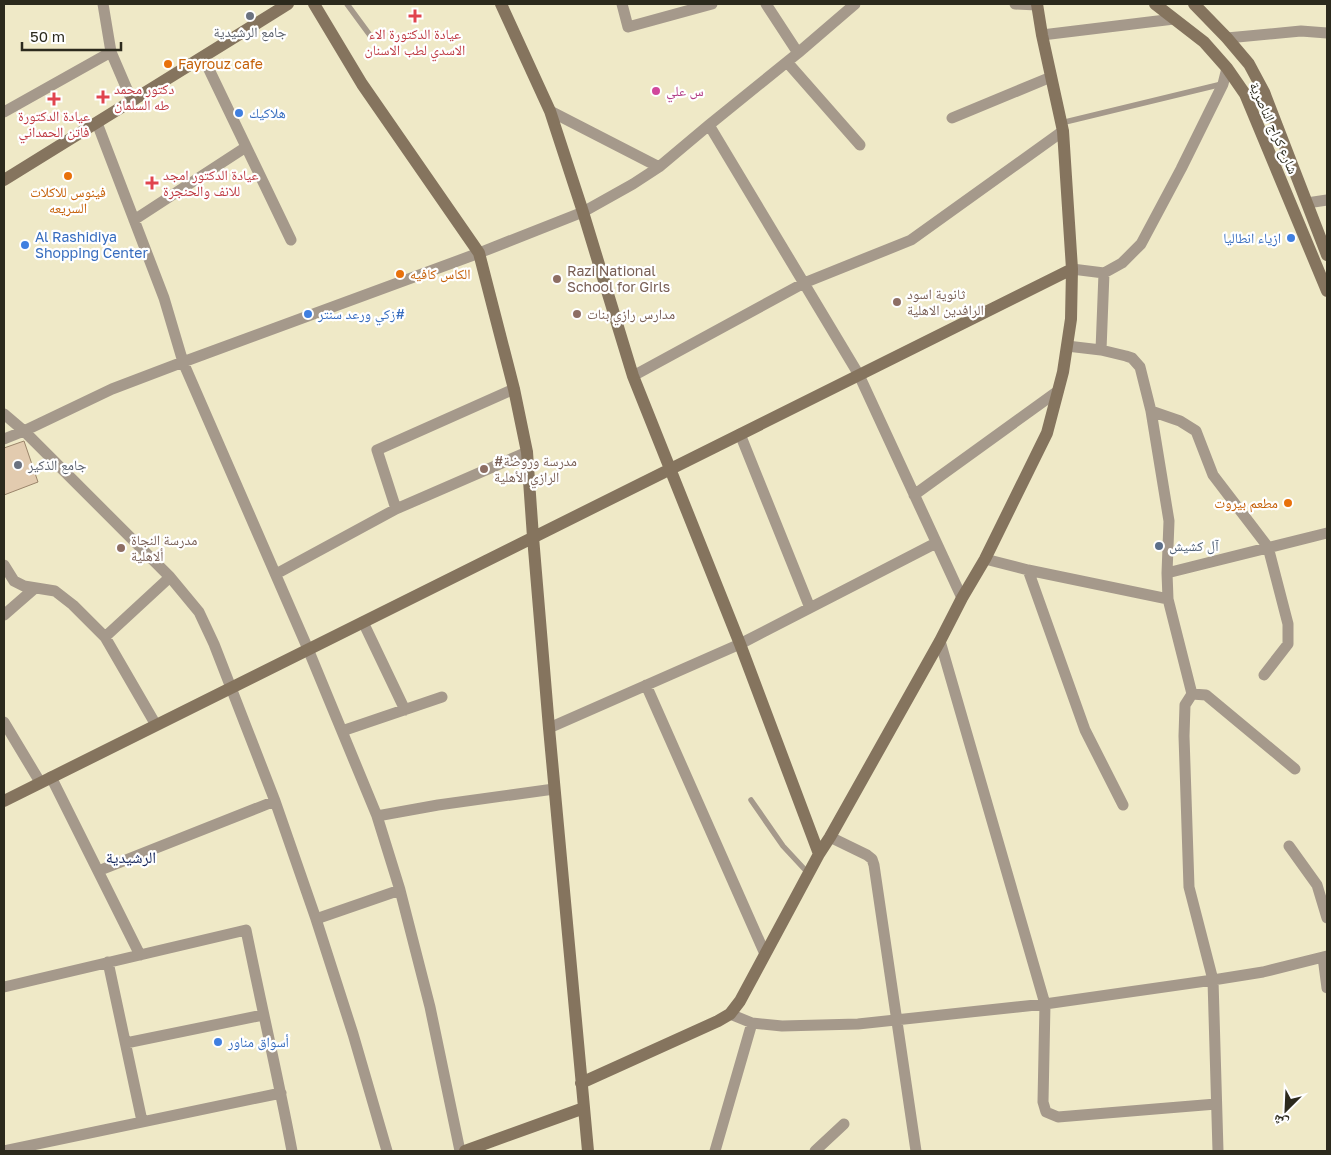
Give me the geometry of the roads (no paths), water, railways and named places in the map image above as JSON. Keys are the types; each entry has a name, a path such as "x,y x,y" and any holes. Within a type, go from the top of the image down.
{"street":[{"path":"103,4 111,52 132,100"},
{"path":"4,180 288,4"},
{"path":"314,4 362,84 479,253 514,389 528,452 533,537 554,789 588,1151"},
{"path":"501,4 550,111 584,212 632,376 740,644 819,854"},
{"path":"622,4 628,27 712,4"},
{"path":"766,4 798,53"},
{"path":"4,439 112,389 479,253 584,212 659,167 855,4"},
{"path":"581,1083 718,1021 730,1014 740,1001 808,873 985,559 1047,433 1063,372 1071,319 1072,269 1062,127 1037,5 1015,4"},
{"name":"شارع كراج الناصرية","path":"1156,4 1204,42 1227,68 1245,94 1327,291"},
{"name":"شارع كراج الناصرية","path":"1194,4 1249,64 1264,92 1327,255"},
{"path":"1042,36 1174,19"},
{"path":"1227,38 1301,31 1327,32"},
{"path":"4,112 111,52"},
{"path":"203,57 291,240"},
{"path":"787,62 860,145"},
{"path":"4,801 1072,269 1104,273 1122,263 1141,244 1223,84 1227,68"},
{"path":"952,118 1051,78"},
{"path":"550,111 659,167"},
{"path":"97,123 164,298 183,362 276,574 377,816 400,890 430,1007 460,1151"},
{"path":"709,125 859,375 962,598"},
{"path":"632,376 804,283 911,240 1062,127"},
{"path":"134,220 246,147"},
{"path":"1308,204 1327,200"},
{"path":"1101,350 1104,273"},
{"path":"1067,346 1101,350 1132,358 1140,367 1151,411 1169,521 1166,574 1168,599 1192,694 1185,705 1184,736 1189,887 1213,980 1218,1151"},
{"path":"396,509 377,450 514,389"},
{"path":"914,495 1058,391"},
{"path":"1151,411 1180,421 1196,431 1214,474 1268,547 1288,624 1288,644 1264,675"},
{"path":"4,414 24,431 170,577 199,612 214,644 275,801 353,1034 387,1151"},
{"path":"740,434 810,608"},
{"path":"276,574 396,509 528,452"},
{"path":"1166,574 1327,532"},
{"path":"549,728 740,644 936,543"},
{"path":"985,559 1028,570 1168,599"},
{"path":"4,565 14,581 24,586 55,591 73,605 105,637 156,725"},
{"path":"1028,570 1085,730 1123,805"},
{"path":"105,637 170,577"},
{"path":"4,615 35,588"},
{"path":"363,622 405,710"},
{"path":"940,641 1045,1004 1043,1102 1046,1112 1058,1117 1216,1104"},
{"path":"646,685 765,954"},
{"path":"1192,694 1206,695 1295,769"},
{"path":"342,731 442,697"},
{"path":"4,722 46,780 98,871 140,955"},
{"path":"377,816 438,805 554,789"},
{"path":"98,871 275,801"},
{"path":"830,837 872,859 874,866 916,1151"},
{"path":"1289,846 1317,885 1327,918"},
{"path":"316,919 400,890"},
{"path":"4,987 246,930 292,1151"},
{"path":"730,1014 752,1023 782,1026 858,1024 1045,1004 1213,980 1263,972 1325,956 1327,988"},
{"path":"108,962 142,1121"},
{"path":"126,1043 263,1016"},
{"path":"715,1151 752,1023"},
{"path":"4,1151 281,1093"},
{"path":"465,1151 584,1108"},
{"path":"815,1151 844,1124"}],"lane":[{"path":"346,4 372,38"},
{"path":"1062,127 1223,84"},
{"path":"751,800 783,846 808,873"}],"place":[{"name":"جامع الرشيدية","path":"250,16"},
{"name":"عيادة الدكتورة الاء الاسدي لطب الاسنان","path":"415,16"},
{"name":"Fayrouz cafe","path":"168,64"},
{"name":"س علي","path":"656,91"},
{"name":"دكتور محمد طه السلمان","path":"103,97"},
{"name":"عيادة الدكتورة فاتن الحمداني","path":"54,99"},
{"name":"هلاكيك","path":"239,113"},
{"name":"فينوس للاكلات السريعه","path":"68,176"},
{"name":"عيادة الدكتور امجد للانف والحنجرة","path":"152,183"},
{"name":"ازياء انطاليا","path":"1291,238"},
{"name":"Al Rashidiya Shopping Center","path":"25,245"},
{"name":"الكاس كافيه","path":"400,274"},
{"name":"Razi National School for Girls","path":"557,279"},
{"name":"ثانوية اسود الرافدين الاهلية","path":"897,302"},
{"name":"زكي ورعد سنتر#","path":"308,314"},
{"name":"مدارس رازي بنات","path":"577,314"},
{"name":"جامع الذكير","path":"18,465"},
{"name":"#مدرسة وروضة الرازي الأهلية","path":"484,469"},
{"name":"مطعم بيروت","path":"1288,503"},
{"name":"آل كشيش","path":"1159,546"},
{"name":"مدرسة النجاة ألاهلية","path":"121,548"},
{"name":"أسواق مناور","path":"218,1042"}],"district":[{"name":"الرشيدية","path":"131,857"}]}
